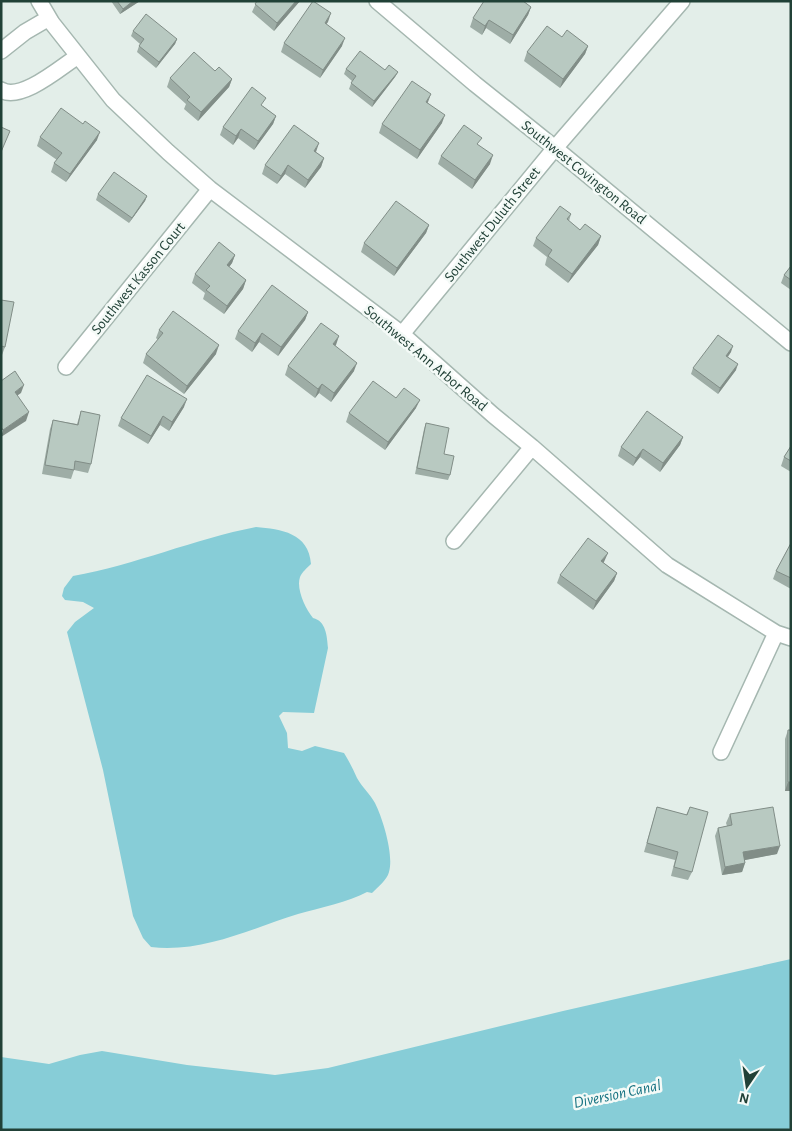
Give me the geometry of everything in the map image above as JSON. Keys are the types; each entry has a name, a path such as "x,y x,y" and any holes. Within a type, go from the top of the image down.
{"street":[{"name":"Southwest Ann Arbor Road","path":"39,1 49,18 113,100 168,152 210,188 402,334 493,415 667,564 784,636"},
{"name":"Southwest Covington Road","path":"377,1 475,84 791,343"},
{"name":"Southwest Duluth Street","path":"402,334 555,148 682,1"},
{"path":"1,51 25,32 49,18"},
{"path":"1,90 13,93 24,90 78,56"},
{"name":"Southwest Kasson Court","path":"66,367 210,188"},
{"path":"454,541 532,447"},
{"path":"721,752 784,636"}],"water":[{"path":"256,527 284,531 299,539 305,545 311,564 300,577 300,593 310,614 321,622 327,639 328,648 314,713 283,712 279,716 287,733 288,748 302,751 315,746 344,753 359,781 375,803 381,818 389,847 389,872 384,881 372,893 367,892 343,902 207,943 170,948 151,947 143,938 133,916 103,770 67,632 75,622 94,608 83,602 65,600 62,596 64,588 73,576"},
{"name":"Diversion Canal","path":"791,959 791,1128 785,1130 1,1130 1,1057 49,1064 102,1051 187,1065 275,1075 328,1068 563,1011"}],"building":[{"path":"117,1 133,1 123,9"},
{"path":"257,1 296,1 277,23 255,4"},
{"path":"313,1 331,13 325,23 345,38 323,70 284,43"},
{"path":"484,1 523,1 531,7 513,35 489,20 485,26 473,18"},
{"path":"146,14 177,39 159,62 139,46 144,39 133,31"},
{"path":"547,26 562,37 567,30 588,46 563,79 527,52"},
{"path":"360,51 385,70 389,65 398,72 374,101 351,83 356,76 346,69"},
{"path":"194,52 215,71 219,67 232,79 201,112 187,100 190,97 170,78"},
{"path":"412,81 431,94 426,102 445,115 420,150 382,124"},
{"path":"252,87 266,98 261,105 276,116 258,141 241,129 236,136 223,127"},
{"path":"61,108 83,124 85,121 100,132 70,174 54,163 62,153 40,137"},
{"path":"294,125 319,143 314,151 324,158 308,180 288,165 281,176 265,165"},
{"path":"464,125 482,138 477,144 493,155 475,180 441,156"},
{"path":"1,127 10,131 1,152"},
{"path":"114,172 147,196 132,218 98,194"},
{"path":"396,201 429,225 397,268 364,243"},
{"path":"560,206 571,214 567,219 580,230 585,224 601,236 572,274 548,256 552,250 536,238"},
{"path":"219,242 235,255 227,265 246,280 227,306 206,290 210,286 195,274"},
{"path":"791,266 791,280 784,275"},
{"path":"272,285 308,312 281,347 262,333 255,343 238,331"},
{"path":"1,300 14,302 5,347 1,346"},
{"path":"173,311 219,345 187,386 146,354 163,333 159,330"},
{"path":"321,323 339,336 333,344 357,363 334,393 322,384 318,389 288,366"},
{"path":"718,335 733,346 726,356 738,364 720,388 693,368"},
{"path":"15,371 24,385 15,392 29,412 3,430 1,427 1,381"},
{"path":"147,375 187,399 172,422 163,416 151,436 121,418"},
{"path":"373,381 396,398 404,388 420,400 388,442 349,413"},
{"path":"81,411 100,415 91,464 75,461 74,470 45,465 53,420 78,425"},
{"path":"647,411 683,437 663,463 643,449 636,458 621,447"},
{"path":"426,423 449,428 444,454 454,456 450,475 417,468"},
{"path":"791,446 791,461 784,457"},
{"path":"588,538 608,553 601,561 617,573 596,601 560,575"},
{"path":"791,543 791,578 776,571"},
{"path":"788,730 791,730 791,782 788,782"},
{"path":"657,807 687,815 690,807 708,812 692,872 674,867 678,852 647,843"},
{"path":"773,807 780,846 743,852 745,863 725,867 718,828 732,825 730,814"}]}
